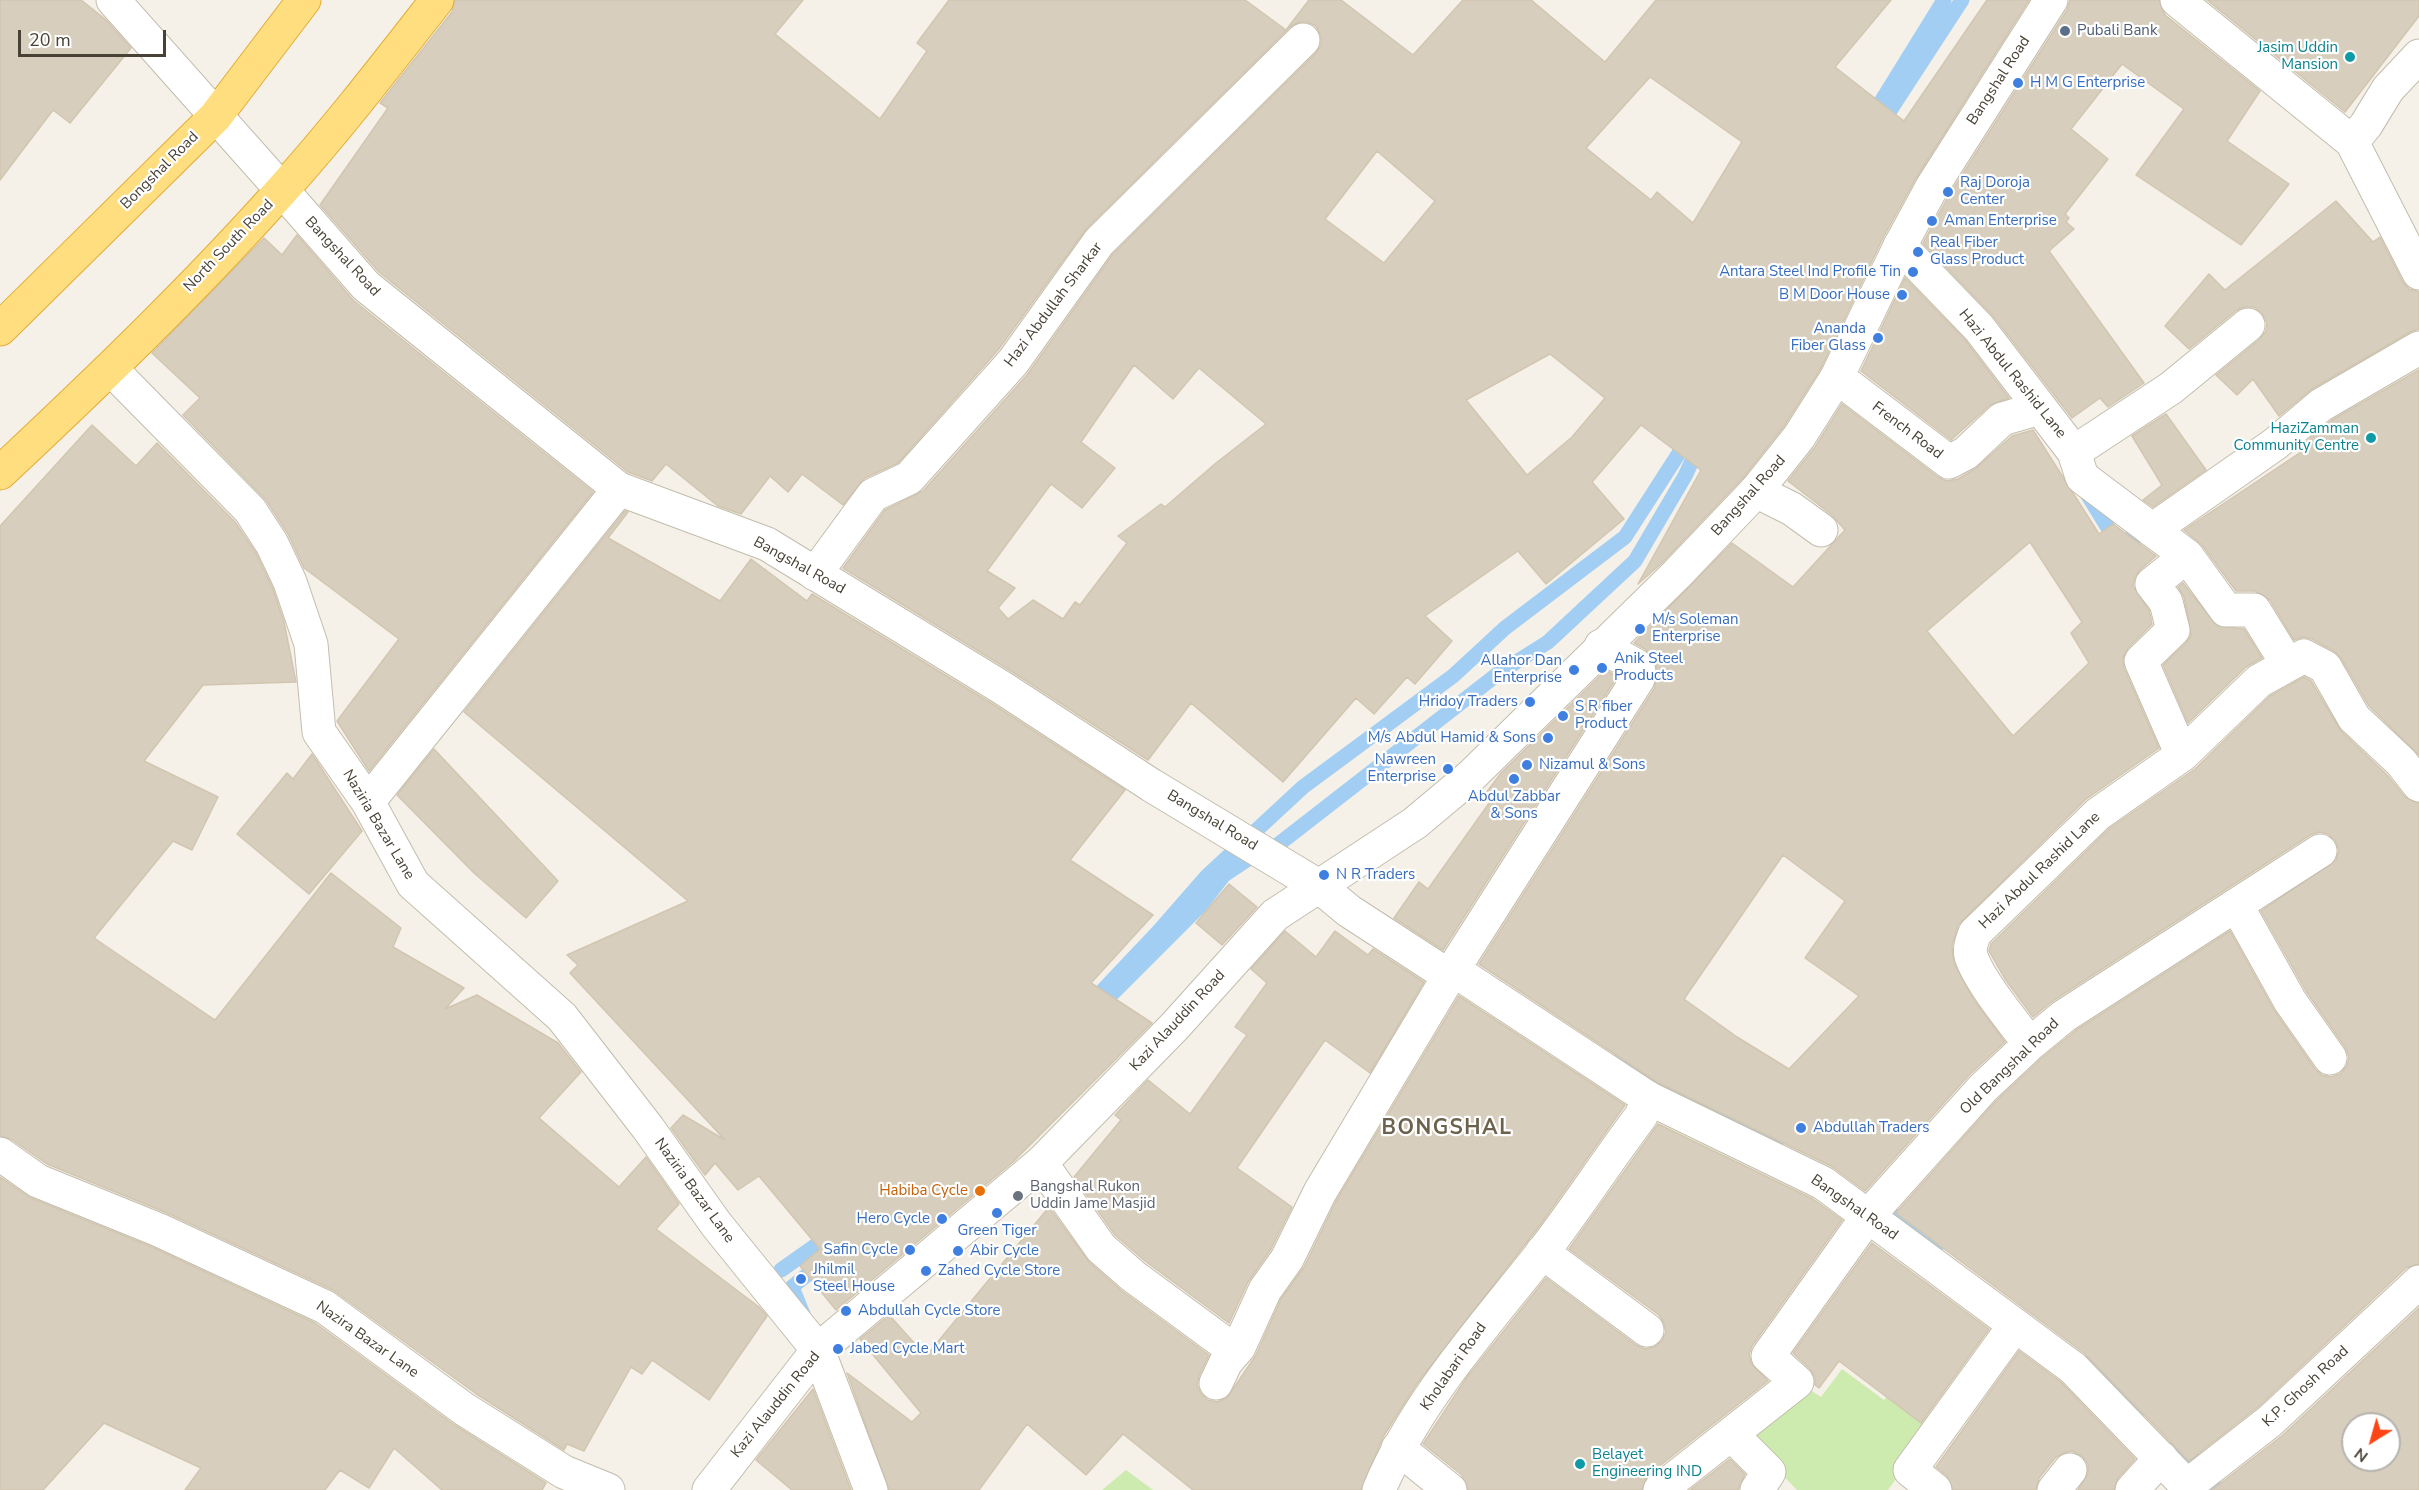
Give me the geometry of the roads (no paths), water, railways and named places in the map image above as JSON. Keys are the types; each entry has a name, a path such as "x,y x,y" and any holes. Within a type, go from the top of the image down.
{"highway":[{"name":"Bongshal Road","path":"0,329 215,117 304,0"},
{"name":"North South Road","path":"0,473 111,369 282,190 372,84 437,0"}],"street":[{"name":"Bangshal Road","path":"113,0 366,286 619,489 767,544 1320,887 1349,911 1648,1098 1822,1183 2073,1368 2190,1488"},
{"name":"Bangshal Road","path":"1320,887 1415,823 1470,777 1600,646 1676,575 1756,491 1799,437 1837,377 1899,246 1932,187 2051,0"},
{"path":"2177,0 2352,142 2419,273"},
{"name":"Hazi Abdullah Sharkar","path":"815,574 873,495 909,478 1013,362 1099,242 1303,40"},
{"path":"2352,142 2366,125 2388,89 2419,56"},
{"name":"Hazi Abdul Rashid Lane","path":"1899,246 1978,328 2074,452 2082,477 2187,556 2226,609 2254,610 2288,665"},
{"name":"Hazi Abdul Rashid Lane","path":"2074,452 2171,388 2248,325"},
{"path":"2152,530 2275,444 2321,405 2419,348"},
{"name":"Naziria Bazar Lane","path":"111,369 250,510 272,544 290,582 311,644 319,732 368,802 413,884 562,1017 648,1128 716,1224 818,1350 871,1490"},
{"name":"French Road","path":"1837,377 1949,462 1966,453 2002,419 2040,408"},
{"path":"368,802 619,489"},
{"path":"1756,491 1792,509 1821,530"},
{"path":"2182,755 2141,661 2173,630 2166,602 2152,584 2187,556"},
{"path":"1216,1383 1265,1290 1287,1259 1320,1192 1450,973 1638,679 1639,671 1635,666 1600,646"},
{"name":"Hazi Abdul Rashid Lane","path":"2030,1044 1994,995 1971,956 1975,933 2098,814 2182,755 2259,681 2304,656 2325,667 2354,718 2401,762 2419,785"},
{"name":"Old Bangshal Road","path":"1731,1434 1797,1382 1768,1356 1868,1216 1983,1088 2064,1016 2320,851"},
{"name":"Kazi Alauddin Road","path":"709,1490 818,1350 1041,1163 1175,1026 1275,915 1320,887"},
{"path":"2237,906 2290,1001 2330,1058"},
{"name":"Kholabari Road","path":"1379,1490 1398,1448 1481,1327 1542,1252 1641,1116 1648,1098"},
{"name":"Nazira Bazar Lane","path":"0,1154 38,1181 81,1197 325,1307 464,1409 564,1472 608,1490"},
{"path":"1041,1163 1101,1248 1132,1276 1234,1352"},
{"path":"1542,1252 1647,1330"},
{"name":"K.P. Ghosh Road","path":"2190,1488 2270,1421 2419,1282"},
{"path":"1935,1490 1910,1470 2015,1325"},
{"path":"1660,1490 1731,1434 1769,1472 1757,1490"},
{"path":"1398,1448 1450,1490"},
{"path":"2132,1490 2161,1458"}],"waterway":[{"path":"1871,118 1944,0"},
{"path":"1880,126 1962,0"},
{"path":"1089,1005 1207,876 1303,787 1453,676 1505,628 1625,537 1690,436"},
{"path":"1275,847 1499,673 1548,642 1635,561 1685,476 1700,444"},
{"path":"2086,492 2118,544 2153,529"},
{"path":"1103,1003 1200,906 1224,875 1254,855 1262,860"},
{"path":"1619,1061 1776,1142"},
{"path":"1876,1202 1936,1247"},
{"path":"781,1270 832,1234"},
{"path":"803,1314 792,1287 823,1262"},
{"path":"2089,1363 2140,1409"},
{"path":"2177,1444 2199,1465 2217,1490"}],"place":[{"name":"Pubali Bank","path":"2065,31"},
{"name":"Jasim Uddin Mansion","path":"2350,57"},
{"name":"H M G Enterprise","path":"2018,83"},
{"name":"Raj Doroja Center","path":"1948,192"},
{"name":"Aman Enterprise","path":"1932,221"},
{"name":"Real Fiber Glass Product","path":"1918,252"},
{"name":"Antara Steel Ind Profile Tin","path":"1913,272"},
{"name":"B M Door House","path":"1902,295"},
{"name":"Ananda Fiber Glass","path":"1878,338"},
{"name":"HaziZamman Community Centre","path":"2371,438"},
{"name":"M/s Soleman Enterprise","path":"1640,629"},
{"name":"Anik Steel Products","path":"1602,668"},
{"name":"Allahor Dan Enterprise","path":"1574,670"},
{"name":"Hridoy Traders","path":"1530,702"},
{"name":"S R fiber Product","path":"1563,716"},
{"name":"M/s Abdul Hamid & Sons","path":"1548,738"},
{"name":"Nizamul & Sons","path":"1527,765"},
{"name":"Nawreen Enterprise","path":"1448,769"},
{"name":"Abdul Zabbar & Sons","path":"1514,779"},
{"name":"N R Traders","path":"1324,875"},
{"name":"Abdullah Traders","path":"1801,1128"},
{"name":"Habiba Cycle","path":"980,1191"},
{"name":"Bangshal Rukon Uddin Jame Masjid","path":"1018,1196"},
{"name":"Green Tiger","path":"997,1213"},
{"name":"Hero Cycle","path":"942,1219"},
{"name":"Safin Cycle","path":"910,1250"},
{"name":"Abir Cycle","path":"958,1251"},
{"name":"Zahed Cycle Store","path":"926,1271"},
{"name":"Jhilmil Steel House","path":"801,1279"},
{"name":"Abdullah Cycle Store","path":"846,1311"},
{"name":"Jabed Cycle Mart","path":"838,1349"},
{"name":"Belayet Engineering IND","path":"1580,1464"}],"district":[{"name":"BONGSHAL","path":"1447,1129"}]}
